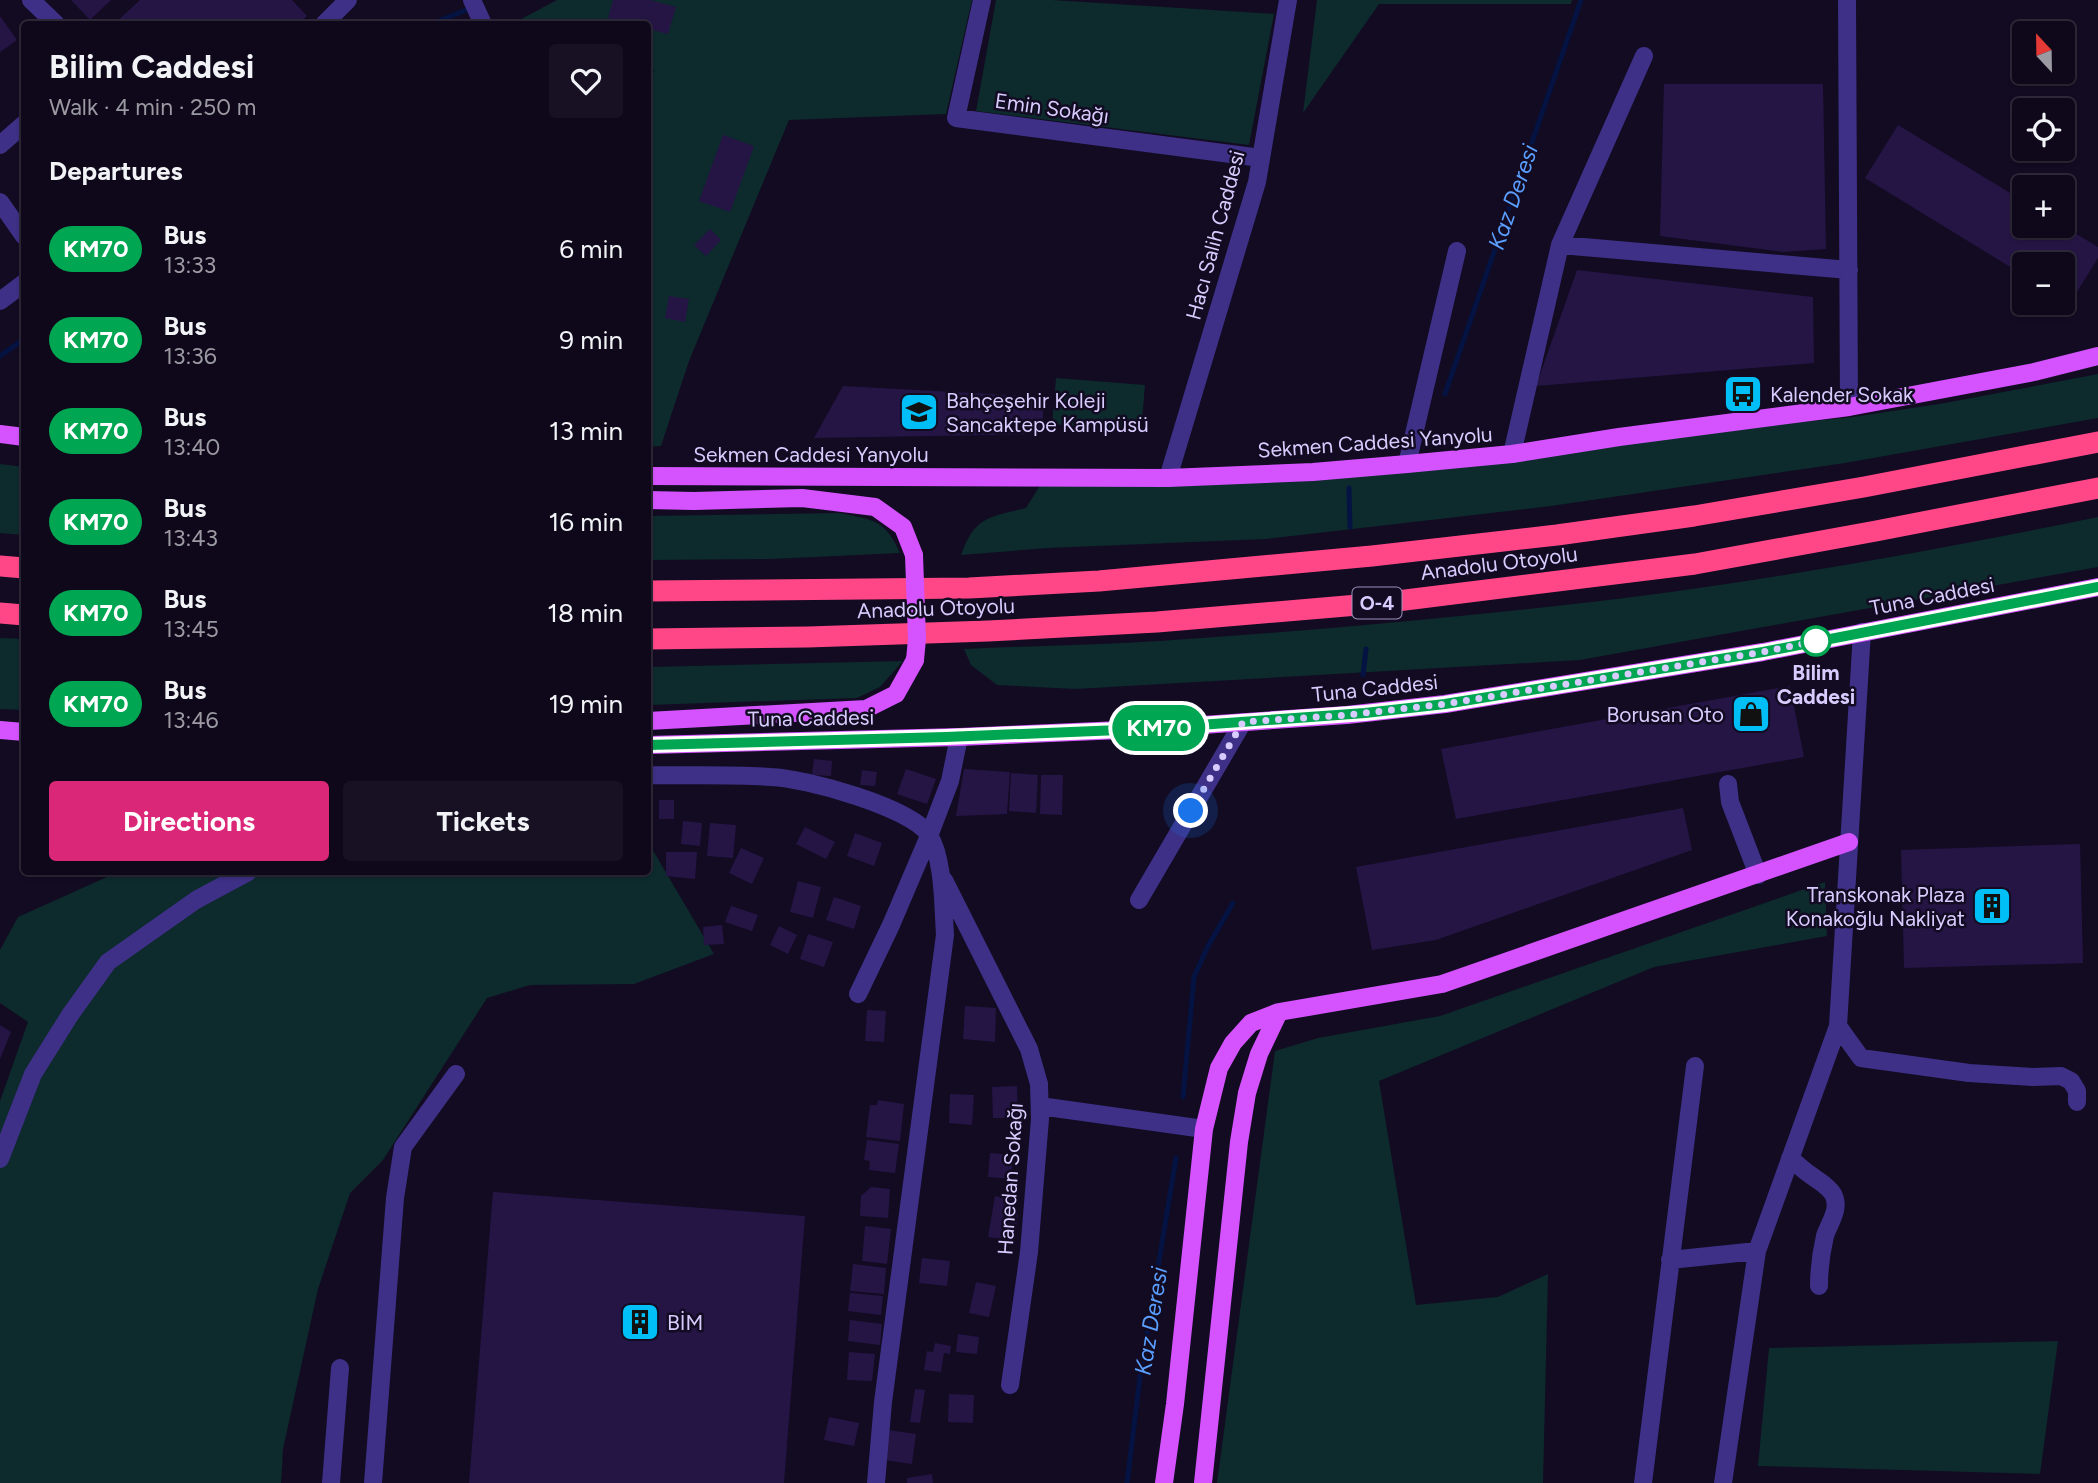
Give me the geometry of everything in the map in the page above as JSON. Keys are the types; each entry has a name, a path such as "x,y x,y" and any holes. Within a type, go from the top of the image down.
{"highway":[{"name":"Anadolu Otoyolu","path":"651,591 969,588 1100,581 1372,556 1694,516 1864,487 2098,442"},
{"name":"Anadolu Otoyolu","path":"651,639 988,631 1157,622 1381,603 1695,564 2098,488"},
{"path":"0,566 21,568"},
{"path":"0,613 21,615"}],"main road":[{"name":"Sekmen Caddesi Yanyolu","path":"651,476 1168,478 1313,472 1512,454 1849,407 2034,372 2098,356"},
{"path":"0,434 21,437"},
{"path":"651,500 802,498 875,507 903,527 914,555 917,639 915,660 896,694 866,709 651,721"},
{"name":"Tuna Caddesi","path":"651,745 959,737 1144,729 1347,715 1445,704 1763,652 2098,587"},
{"path":"0,730 21,732"},
{"path":"1164,1483 1204,1129 1219,1068 1233,1043 1251,1023 1279,1012 1442,984 1849,842"},
{"path":"1203,1483 1239,1142 1247,1093 1259,1054 1279,1012"}],"street":[{"path":"31,0 53,21"},
{"path":"327,21 348,0"},
{"path":"472,0 482,21"},
{"name":"Emin Sokağı","path":"982,0 956,118 1261,159"},
{"name":"Hacı Salih Caddesi","path":"1168,478 1257,182 1289,0"},
{"path":"1847,0 1849,407"},
{"path":"1512,454 1560,246 1644,57"},
{"path":"0,145 21,127"},
{"path":"0,202 21,232"},
{"path":"1560,246 1849,271"},
{"path":"1407,464 1457,251"},
{"path":"0,301 21,285"},
{"path":"1723,1483 1757,1251 1838,1026 1862,632"},
{"path":"1139,900 1243,722"},
{"path":"858,994 929,836 950,781 959,737"},
{"path":"651,775 773,776 838,791 896,810 918,824 929,836 940,872 944,935 883,1402 876,1483"},
{"path":"1728,783 1730,802 1758,875"},
{"name":"Hanedan Sokağı","path":"940,872 1029,1049 1039,1084 1040,1106 1029,1252 1010,1385"},
{"path":"0,1159 33,1074 108,962 195,900 242,875"},
{"path":"1838,1026 1861,1058 1969,1073 2061,1076 2071,1081 2077,1091 2077,1102"},
{"path":"1643,1483 1695,1066"},
{"path":"373,1483 395,1198 403,1147 456,1074"},
{"path":"1040,1106 1204,1129"},
{"path":"1790,1158 1822,1182 1834,1196 1836,1205 1819,1268 1819,1286"},
{"path":"1670,1259 1757,1251"},
{"path":"331,1483 340,1368"}],"green space":[{"path":"557,0 972,0 946,114 789,120 689,361 661,446 651,447 651,76 654,71 651,70 651,21 518,21"},
{"path":"996,0 1052,0 1274,14 1249,145 976,111"},
{"path":"1317,0 1572,0 1571,4 1379,4 1303,113"},
{"path":"2098,374 2098,418 1845,463 1551,506 1266,539 1048,548 961,555 978,525 993,517 1026,508 1041,484 1549,447 1853,417 1945,403"},
{"path":"1056,378 1145,385 1141,432 1052,424"},
{"path":"0,464 21,467 21,535 0,533"},
{"path":"840,513 861,517 883,527 900,553 772,559 651,560 651,516"},
{"path":"2098,517 2098,567 1580,660 1075,689 997,685 971,665 964,649 1110,644 1210,637 1565,605 1833,567"},
{"path":"0,638 21,639 21,710 0,709"},
{"path":"903,661 880,687 857,698 651,705 651,667"},
{"path":"651,847 714,954 634,984 530,985 487,998 383,1160 350,1193 318,1289 283,1449 281,1483 0,1483 0,1101 28,1022 0,1003 0,950 18,917 111,875 651,875"},
{"path":"1825,882 1827,936 1654,967 1379,1081 1416,1305 1498,1297 1548,1274 1543,1483 1217,1483 1275,1051 1318,1038 1440,1016"},
{"path":"2058,1341 2040,1474 1758,1466 1769,1348"}],"building":[{"path":"71,0 111,0 90,20"},
{"path":"140,0 292,0 307,16 301,21 117,21"},
{"path":"613,0 650,0 676,7 668,34 651,30 651,21 620,21 608,18"},
{"path":"0,16 17,40 0,52"},
{"path":"1664,84 1823,84 1826,249 1783,252 1660,236"},
{"path":"1898,125 2012,194 2012,238 2075,238 2075,233 2098,247 2098,258 2075,295 2075,252 2012,252 2012,268 1865,178"},
{"path":"723,135 754,146 730,212 699,201"},
{"path":"710,229 721,240 706,256 694,245"},
{"path":"1577,270 1813,297 1814,363 1536,386"},
{"path":"669,296 689,299 685,322 665,318"},
{"path":"843,386 1044,397 1042,434 814,438"},
{"path":"1790,686 1804,757 1456,819 1441,749"},
{"path":"814,759 832,761 831,776 812,775"},
{"path":"906,769 936,779 927,804 897,794"},
{"path":"964,769 1010,772 1007,814 956,816"},
{"path":"862,770 877,772 875,786 860,785"},
{"path":"1011,773 1038,775 1036,813 1009,811"},
{"path":"1041,775 1063,775 1062,815 1040,814"},
{"path":"659,800 674,800 674,819 659,819"},
{"path":"1683,808 1692,850 1436,940 1372,950 1356,867"},
{"path":"683,821 702,823 700,846 681,844"},
{"path":"710,823 736,825 733,858 707,856"},
{"path":"805,827 835,842 826,859 796,844"},
{"path":"855,833 882,843 874,866 847,856"},
{"name":"Transkonak Plaza Konakoğlu Nakliyat","path":"2080,844 2083,963 1904,968 1901,850"},
{"path":"741,848 764,858 752,884 729,873"},
{"path":"666,852 697,852 695,879 666,876"},
{"path":"798,881 821,887 813,918 790,912"},
{"path":"834,897 861,906 854,929 826,920"},
{"path":"731,906 758,915 752,931 725,922"},
{"path":"722,925 724,944 704,945 703,927"},
{"path":"779,926 797,935 788,954 770,945"},
{"path":"808,934 833,942 824,967 800,959"},
{"path":"965,1006 996,1008 995,1042 963,1039"},
{"path":"867,1010 886,1011 884,1042 865,1041"},
{"path":"0,1025 11,1032 0,1059"},
{"path":"1017,1086 1018,1118 993,1118 992,1087"},
{"path":"950,1094 974,1095 972,1125 949,1123"},
{"path":"878,1100 904,1104 900,1141 866,1137 870,1105 877,1105"},
{"path":"867,1140 899,1144 895,1173 869,1170 870,1161 864,1160"},
{"path":"990,1153 1013,1155 1011,1179 988,1177"},
{"path":"871,1187 890,1189 888,1218 860,1216 861,1196"},
{"name":"BİM","path":"493,1192 805,1216 784,1483 469,1483"},
{"path":"995,1196 1013,1199 1011,1213 1018,1214 1016,1228 1010,1227 1008,1240 988,1237"},
{"path":"865,1226 891,1229 887,1264 862,1261"},
{"path":"922,1258 950,1261 947,1286 919,1283"},
{"path":"853,1264 886,1268 884,1294 850,1291"},
{"path":"976,1282 996,1286 989,1317 969,1313"},
{"path":"850,1293 883,1296 881,1315 848,1311"},
{"path":"850,1320 882,1324 880,1345 848,1341"},
{"path":"958,1334 979,1337 977,1354 956,1352"},
{"path":"935,1343 951,1346 950,1354 944,1353 941,1372 924,1370 927,1351 933,1352"},
{"path":"849,1352 875,1354 872,1381 847,1380"},
{"path":"915,1389 925,1390 920,1423 910,1422"},
{"path":"949,1394 974,1395 973,1423 948,1422"},
{"path":"829,1417 859,1423 854,1446 824,1440"},
{"path":"888,1430 916,1434 912,1464 884,1460"},
{"path":"932,1474 933,1483 907,1483 907,1478"}],"waterway":[{"name":"Kaz Deresi","path":"1445,394 1581,0"},
{"path":"438,21 466,10"},
{"path":"0,356 21,341"},
{"name":"Kaz Deresi","path":"1349,488 1350,527"},
{"name":"Kaz Deresi","path":"1363,675 1366,649"},
{"name":"Kaz Deresi","path":"1183,1097 1194,977 1233,903"},
{"name":"Kaz Deresi","path":"1127,1483 1140,1377 1176,1158"}],"bus line":[{"name":"KM70","path":"651,745 1144,729 1365,713 1445,704 1763,652 2098,587"}],"place":[{"name":"Kalender Sokak","path":"1743,394"},
{"name":"Bahçeşehir Koleji Sancaktepe Kampüsü","path":"919,412"},
{"name":"Bilim Caddesi","path":"1816,641"},
{"name":"Borusan Oto","path":"1751,714"},
{"name":"Transkonak Plaza Konakoğlu Nakliyat","path":"1992,906"},
{"name":"BİM","path":"640,1322"}],"route":[{"path":"1191,811 1243,722 1347,715 1445,704 1816,641"}]}
